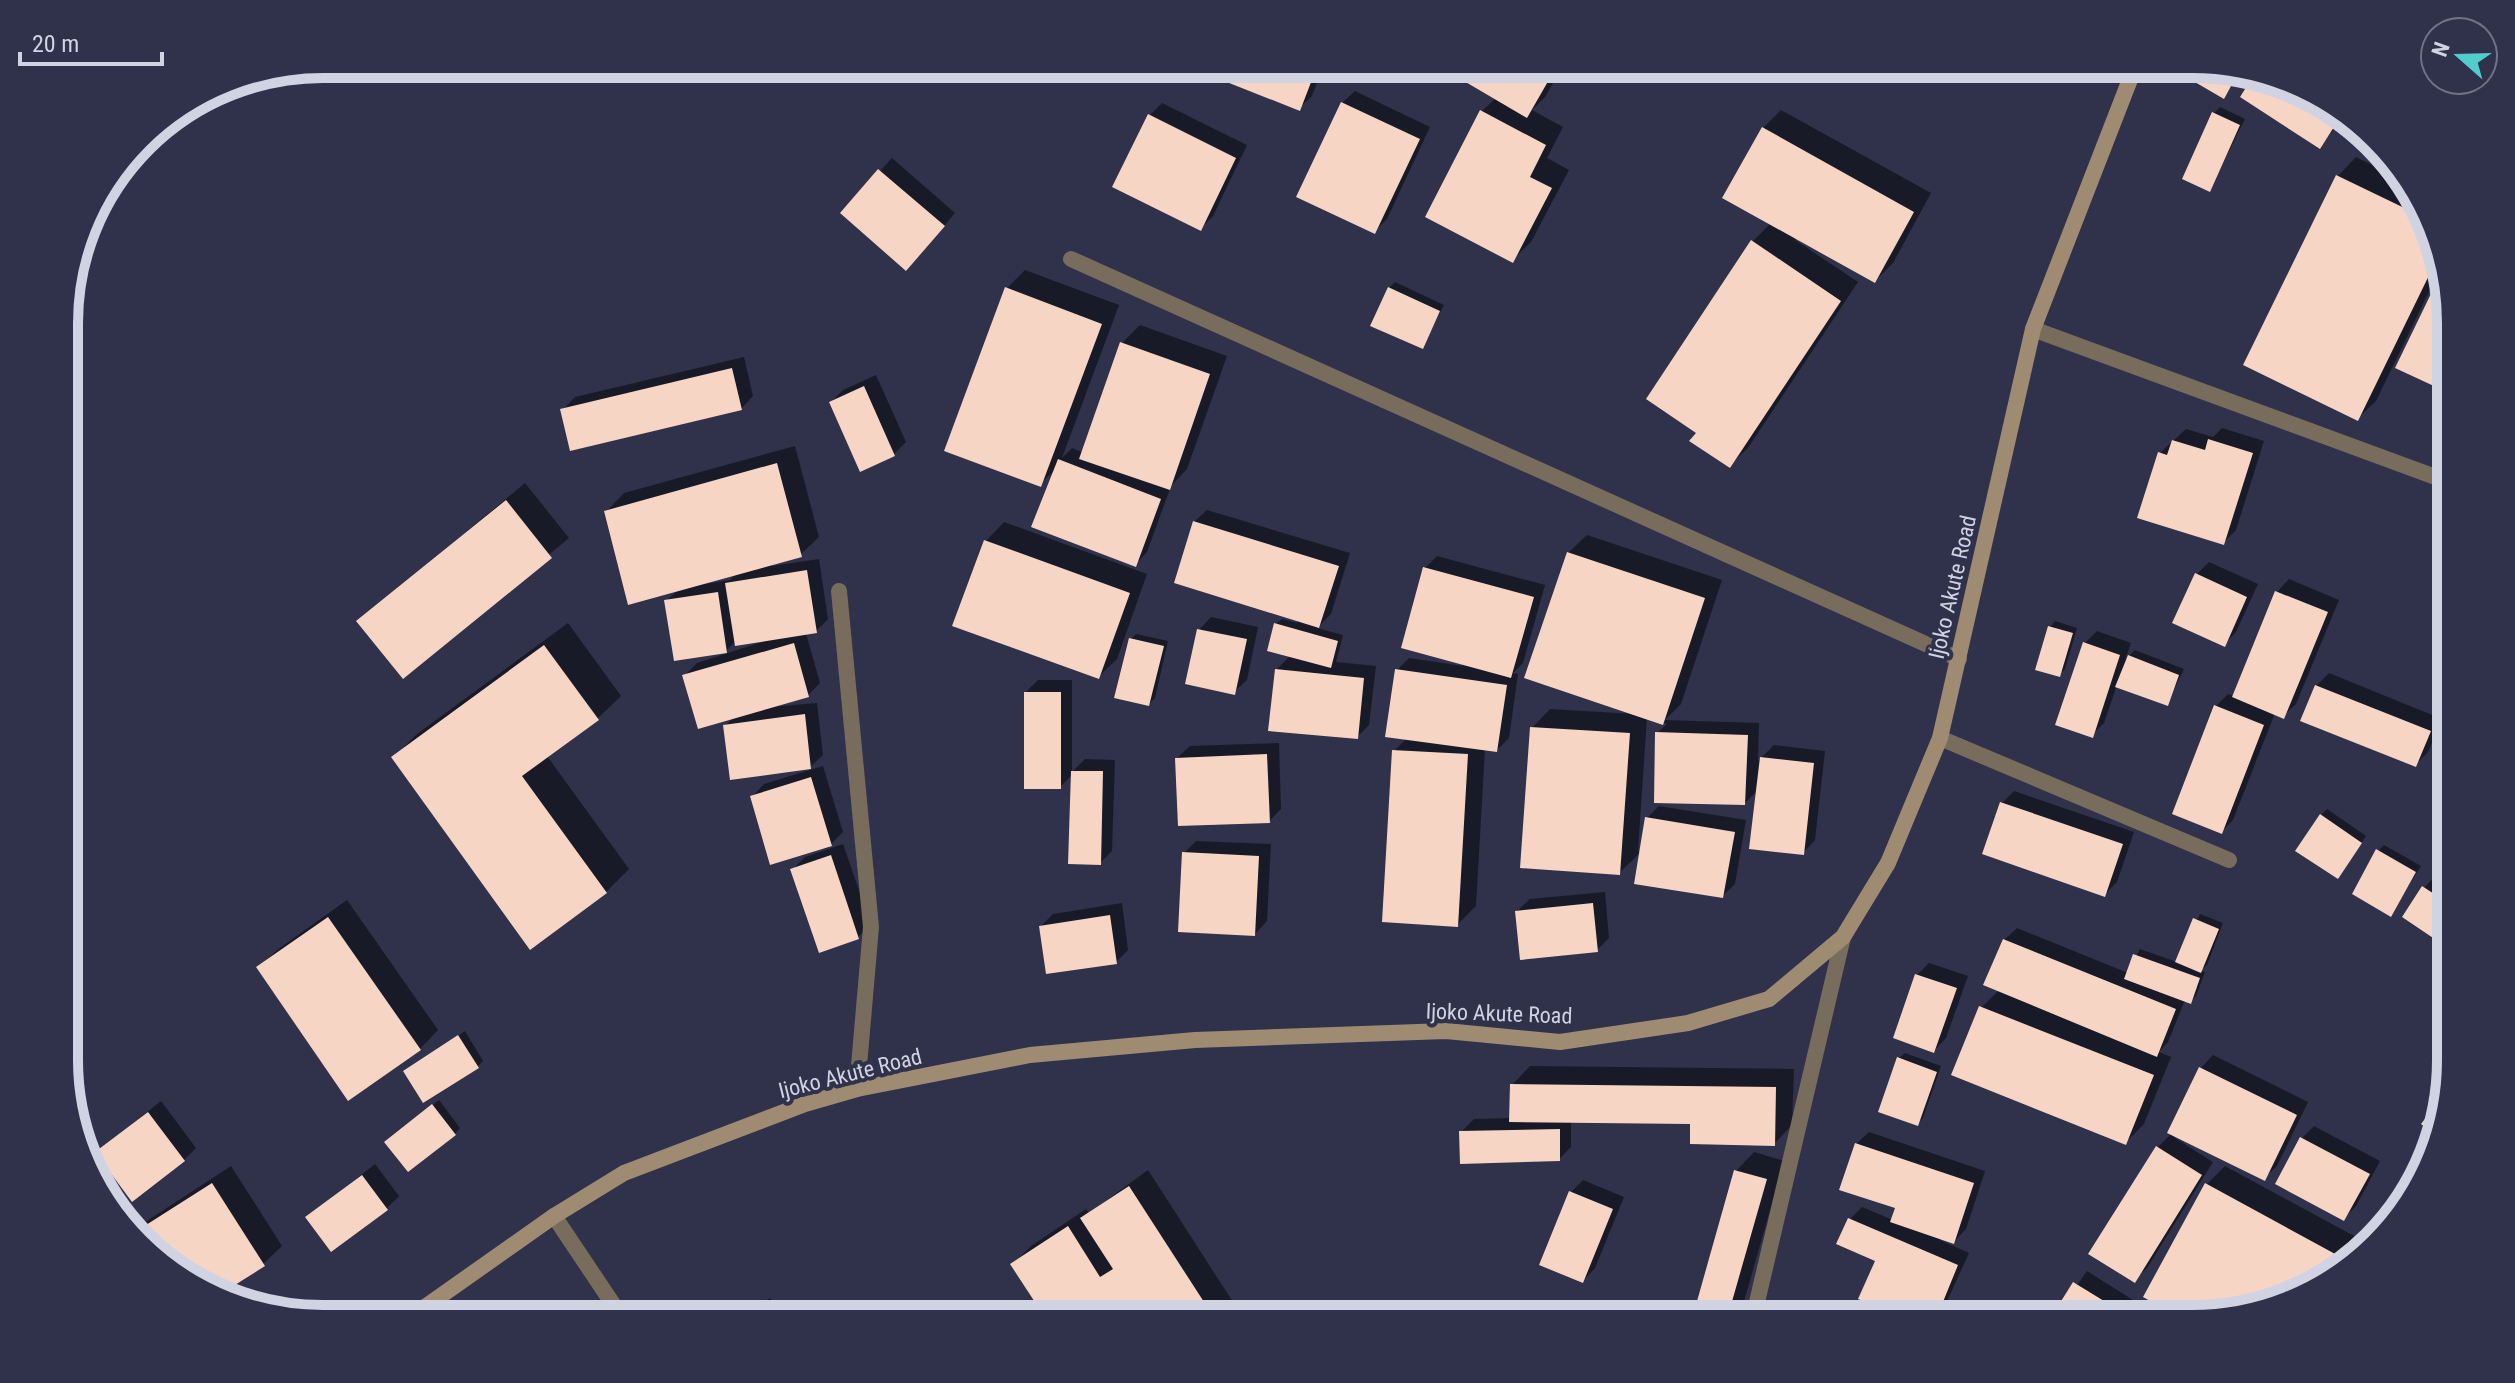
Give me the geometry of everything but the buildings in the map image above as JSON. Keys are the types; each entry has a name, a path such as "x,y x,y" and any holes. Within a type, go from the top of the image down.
{"main road":[{"name":"Ijoko Akute Road","path":"428,1305 554,1216 624,1173 805,1104 857,1089 1030,1055 1195,1040 1446,1031 1560,1042 1674,1025 1769,999 1843,937 1888,863 1940,738 2033,329 2131,78"}],"street":[{"path":"1071,259 1959,659"},
{"path":"2033,329 2437,478"},
{"path":"839,591 871,927 857,1089"},
{"path":"1940,738 2229,860"},
{"path":"1756,1304 1843,937"},
{"path":"554,1216 614,1305"}]}
